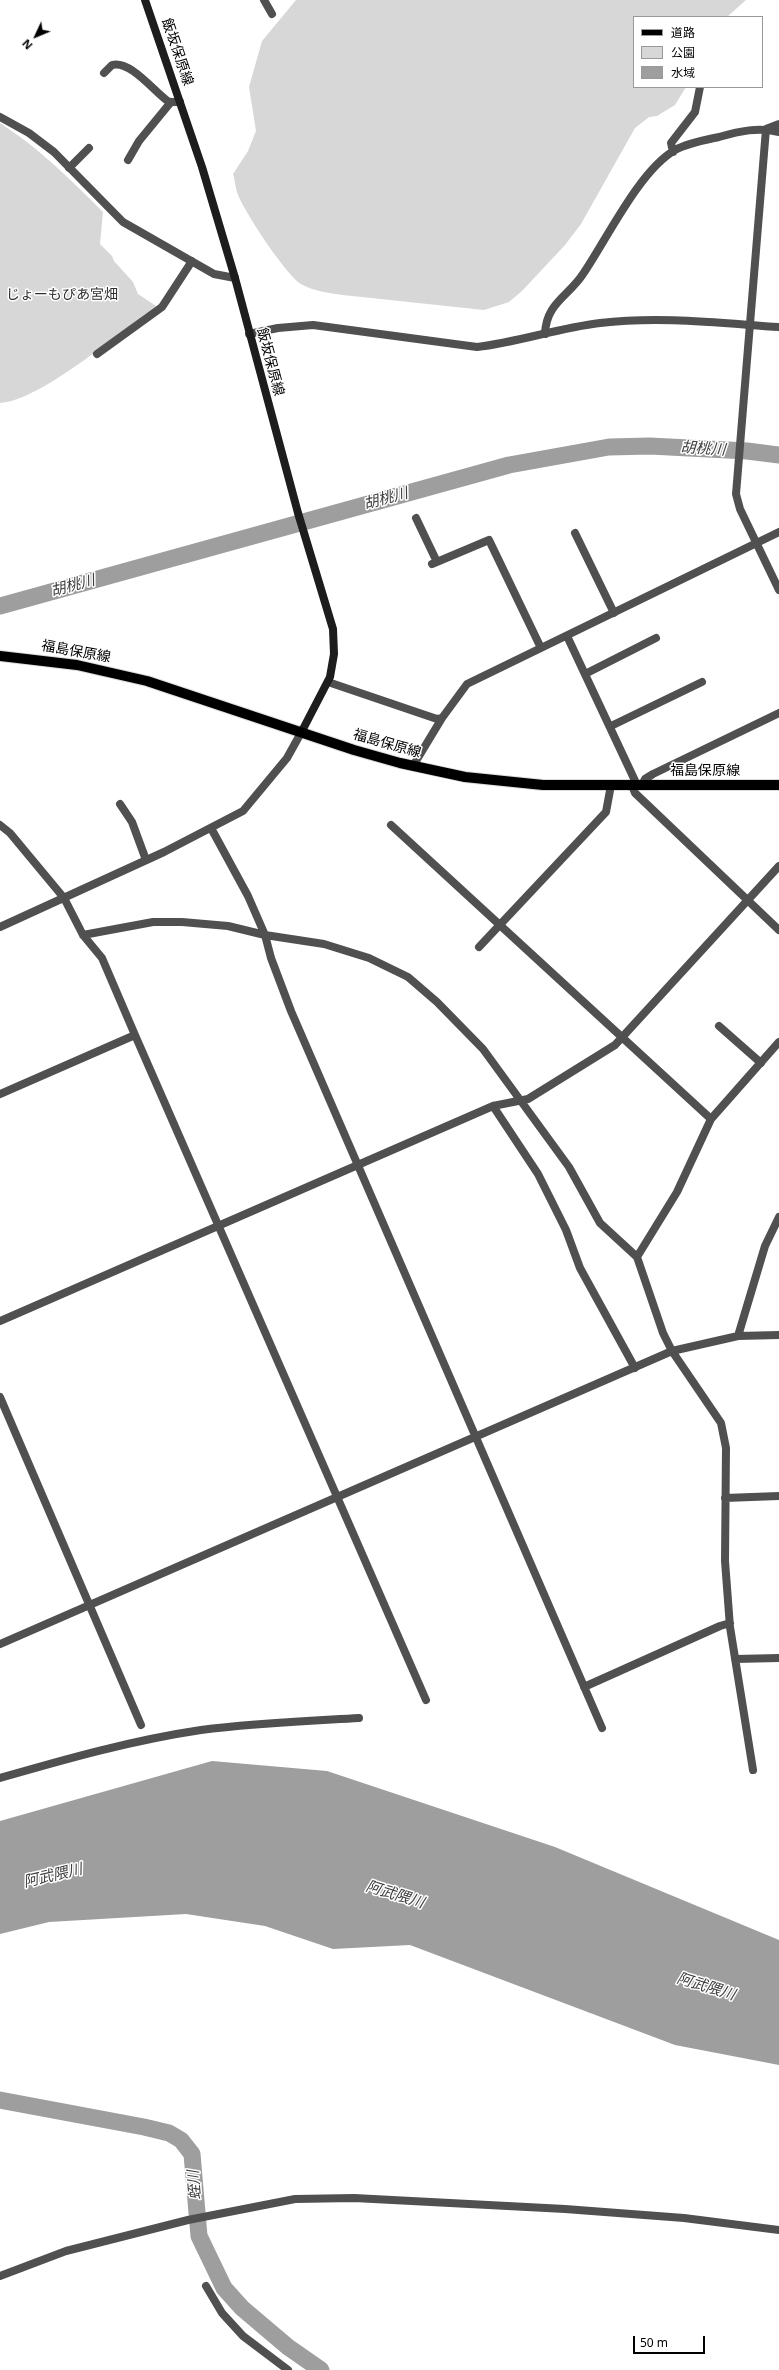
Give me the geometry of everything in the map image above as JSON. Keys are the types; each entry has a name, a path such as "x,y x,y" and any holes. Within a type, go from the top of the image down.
{"main road":[{"name":"飯坂保原線","path":"145,0 202,166 235,278 298,513 333,629 334,654 328,682 302,731"},
{"name":"福島保原線","path":"0,656 77,665 147,681 302,731 354,750 413,766 465,777 543,785 779,785"}],"street":[{"path":"264,0 272,14"},
{"path":"104,73 112,65 122,65 137,74 163,98 171,102 180,102"},
{"path":"673,152 671,143 695,112 700,88"},
{"path":"128,160 139,141 171,102"},
{"path":"0,116 29,133 47,146 123,222 214,274 235,278"},
{"path":"546,334 546,319 549,312 580,279 634,193 660,161 673,152 732,133 766,129 779,124"},
{"path":"766,129 779,132"},
{"path":"766,129 748,325 736,494 740,509 779,590"},
{"path":"69,168 89,148"},
{"path":"97,354 162,307 192,261"},
{"path":"249,334 285,327 314,325 477,347 499,345 600,323 663,319 779,328"},
{"path":"416,518 435,563 489,540 541,648"},
{"path":"413,766 442,718 467,684 779,532"},
{"path":"575,533 614,613"},
{"path":"566,636 611,726 637,785 635,793 779,930"},
{"path":"585,674 656,638"},
{"path":"328,682 437,719 442,718"},
{"path":"611,726 702,682"},
{"path":"637,785 653,774 779,713"},
{"path":"0,927 146,860 244,811 287,758 302,731"},
{"path":"479,947 606,812 611,785"},
{"path":"120,804 132,822 146,860"},
{"path":"0,825 10,833 64,898 83,935 102,958 109,972 135,1035 220,1225 426,1700"},
{"path":"390,825 711,1119"},
{"path":"211,828 238,875 265,935 271,958 291,1011 602,1728"},
{"path":"0,1321 493,1106 521,1101 601,1055 622,1038 779,866"},
{"path":"83,935 153,922 213,924 265,935 324,944 369,958 408,977 437,1002 483,1049 569,1167 600,1223 637,1257 659,1324 672,1351 721,1423 726,1448 725,1561 730,1623 753,1770"},
{"path":"719,1026 761,1062"},
{"path":"0,1094 135,1035"},
{"path":"637,1257 677,1192 711,1119 779,1042"},
{"path":"493,1106 538,1174 566,1230 580,1268 635,1368"},
{"path":"738,1336 765,1246 779,1217"},
{"path":"0,1644 672,1351 738,1336 779,1335"},
{"path":"0,1397 91,1605 141,1725"},
{"path":"725,1498 779,1496"},
{"path":"584,1687 720,1626 730,1623"},
{"path":"735,1659 779,1658"},
{"path":"0,1778 50,1763 202,1730 264,1724 359,1718"},
{"path":"0,2276 66,2251 210,2215 295,2199 354,2198 660,2216 779,2230"},
{"path":"206,2286 222,2313 243,2336 288,2370"}],"green space":[{"path":"296,0 746,0 728,16 633,16 633,88 685,88 675,105 657,116 649,117 635,128 581,224 565,245 522,291 509,302 484,310 343,295 321,291 301,284 285,268 265,241 247,212 237,192 233,174 248,151 256,131 249,87 262,41"},
{"name":"じょーもぴあ宮畑","path":"0,123 41,153 103,212 100,244 133,282 138,294 156,306 58,378 36,391 17,399 0,403"}],"water":[{"name":"阿武隈川","path":"212,1761 327,1771 555,1847 779,1940 779,2065 675,2045 410,1945 333,1949 265,1926 186,1914 49,1922 0,1934 0,1821"}],"waterway":[{"name":"胡桃川","path":"0,606 509,465 609,447 650,446 747,451 779,455"},
{"name":"蛭川","path":"0,2100 144,2127 169,2133 181,2140 192,2154 199,2236 224,2288 242,2308 288,2347 321,2370"}]}
